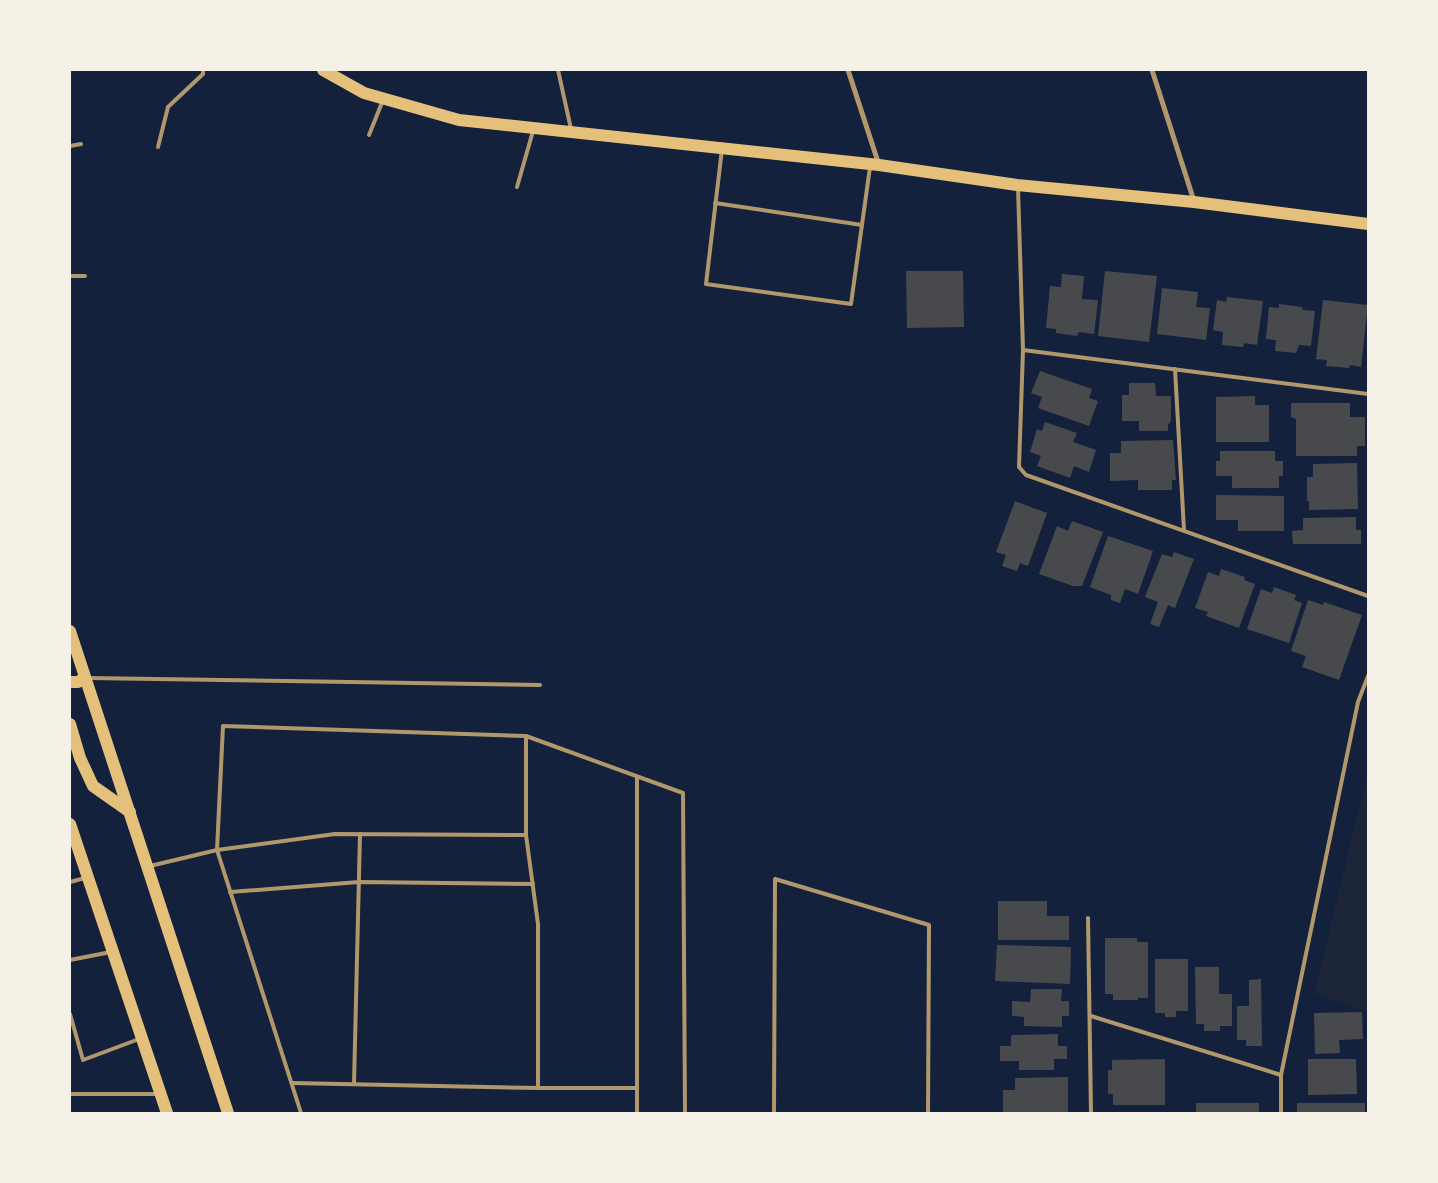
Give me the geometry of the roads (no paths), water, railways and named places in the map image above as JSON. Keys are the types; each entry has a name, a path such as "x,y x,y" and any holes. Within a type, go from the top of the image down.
{"main road":[{"path":"323,70 364,93 460,120 874,165 1017,184 1194,202 1368,224"},
{"path":"70,631 228,1113"},
{"path":"70,682 78,682 85,678"},
{"path":"70,724 80,758 94,786 130,812"},
{"path":"70,824 167,1113"}],"street":[{"path":"848,70 874,165"},
{"path":"1152,70 1194,202"}],"lane":[{"path":"158,148 168,107 203,74 203,70"},
{"path":"558,70 571,132"},
{"path":"368,135 384,98"},
{"path":"517,187 534,128"},
{"path":"70,146 81,144"},
{"path":"722,148 706,284 851,304 862,225 874,165"},
{"path":"1017,184 1023,350 1019,467 1026,475 1368,596"},
{"path":"715,204 862,225"},
{"path":"70,276 85,276"},
{"path":"1023,350 1368,394"},
{"path":"1175,369 1184,530"},
{"path":"1281,1113 1281,1075 1358,702 1368,676"},
{"path":"85,678 540,685"},
{"path":"302,1113 217,850 223,726 526,736 683,794 686,1113"},
{"path":"526,736 526,835 538,924 538,1088"},
{"path":"638,777 638,1113"},
{"path":"147,866 217,850 335,834 526,835"},
{"path":"354,1084 360,834"},
{"path":"70,882 88,877"},
{"path":"774,1113 775,879 929,924 928,1113"},
{"path":"230,892 359,882 533,884"},
{"path":"1088,918 1090,1113"},
{"path":"70,960 113,952"},
{"path":"70,1014 84,1060 142,1038"},
{"path":"1090,1016 1281,1075"},
{"path":"292,1083 638,1088"},
{"path":"70,1094 160,1094"}]}
